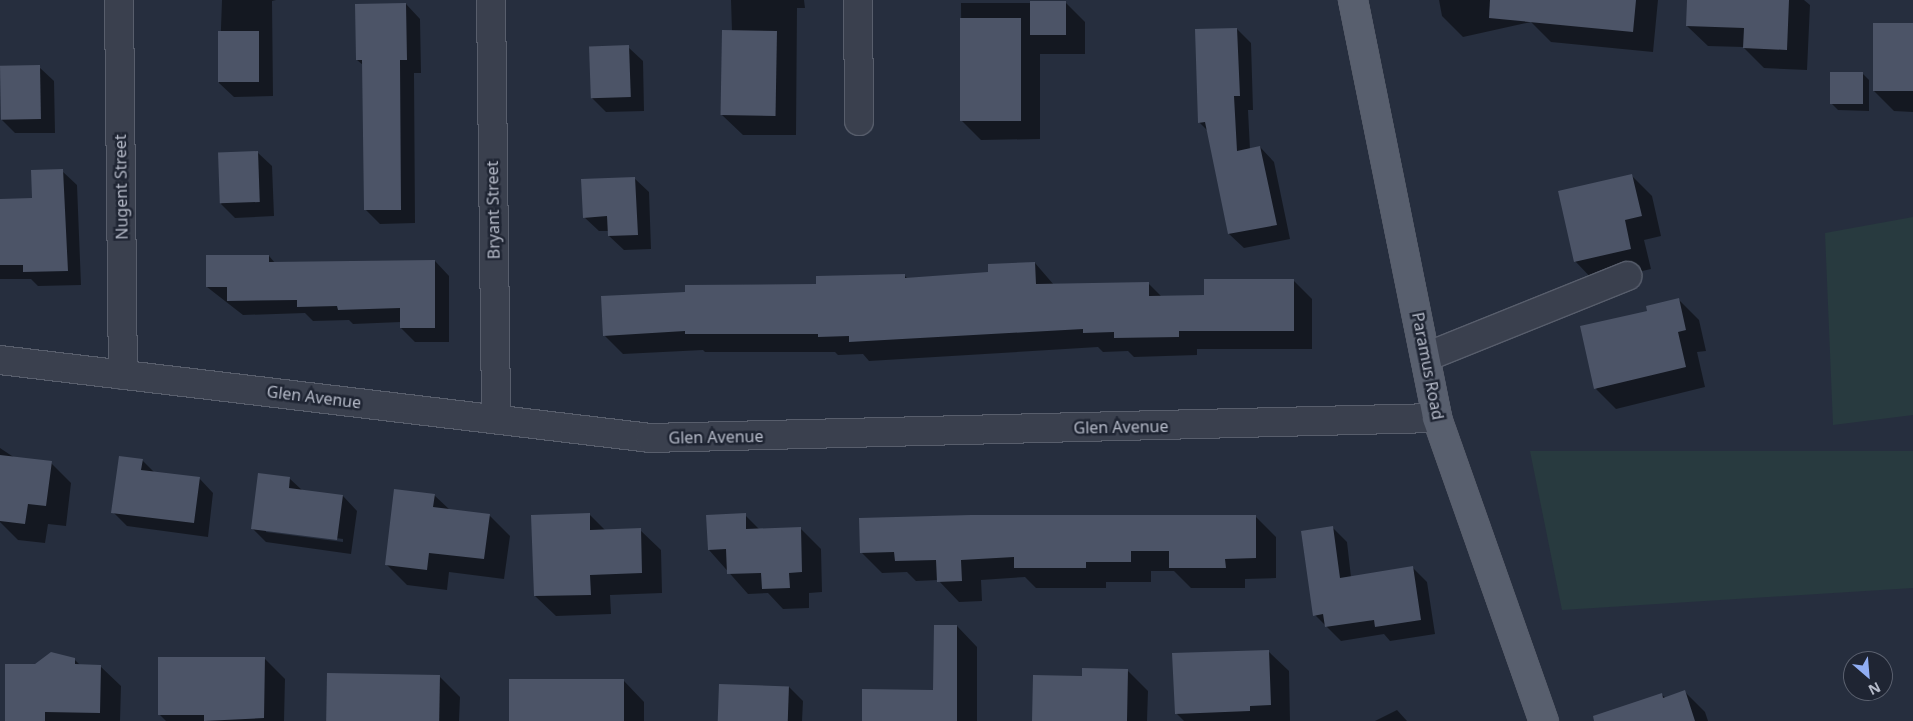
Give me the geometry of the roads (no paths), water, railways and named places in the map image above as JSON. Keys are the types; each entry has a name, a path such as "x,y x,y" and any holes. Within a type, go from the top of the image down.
{"main road":[{"name":"Paramus Road","path":"1353,0 1437,418 1544,721"}],"street":[{"name":"Nugent Street","path":"119,0 123,375"},
{"name":"Bryant Street","path":"490,0 496,419"},
{"path":"858,0 858,121"},
{"path":"1426,357 1627,276"},
{"name":"Glen Avenue","path":"0,360 650,438 1437,418"}]}
